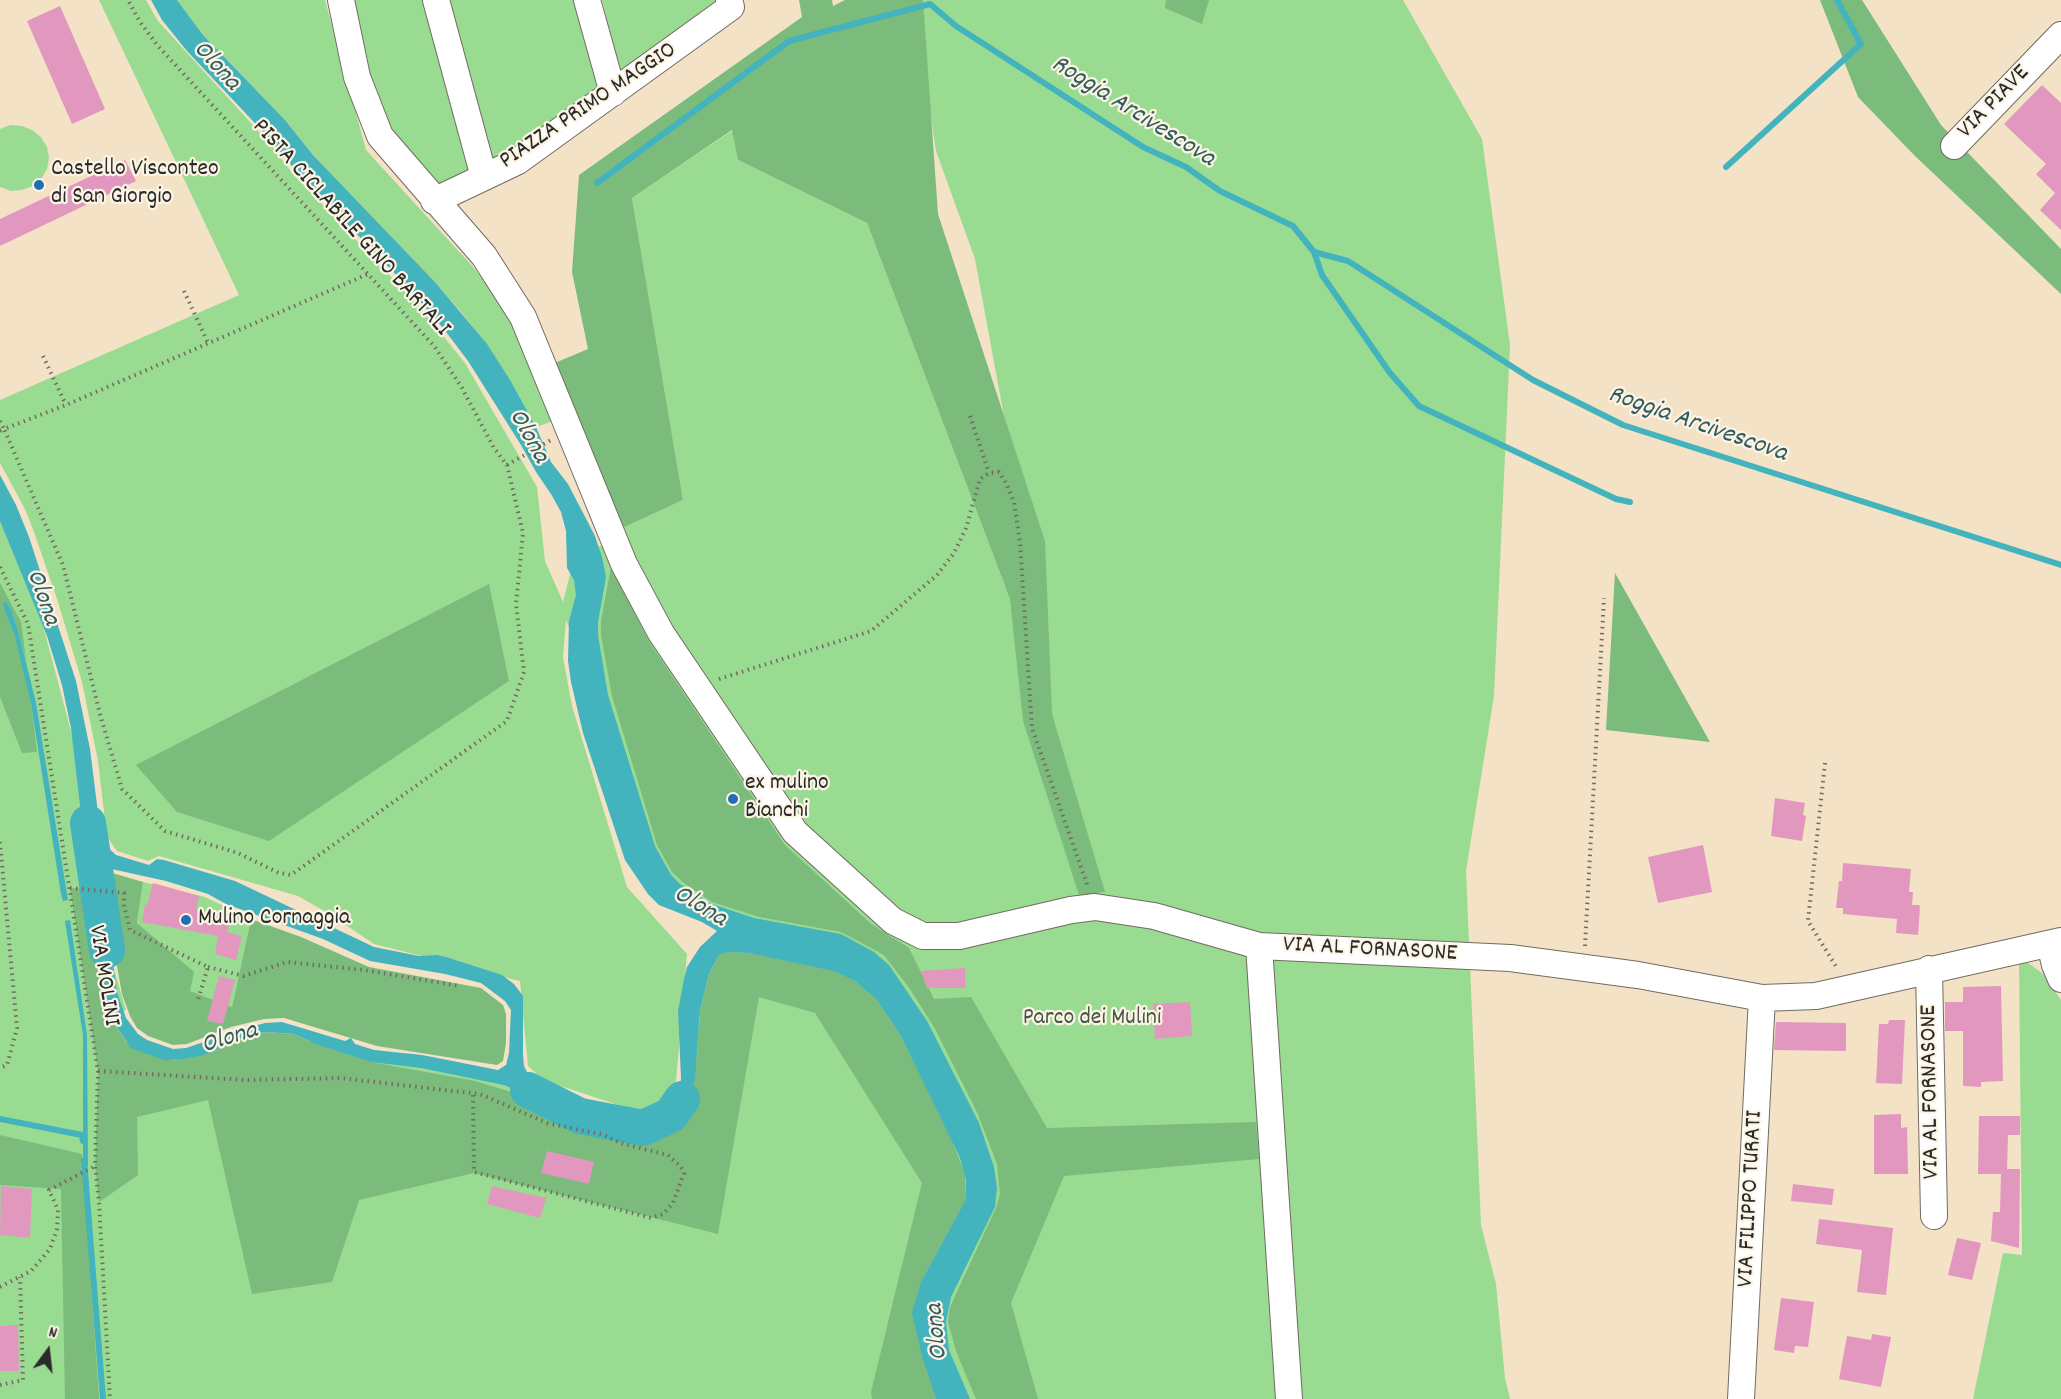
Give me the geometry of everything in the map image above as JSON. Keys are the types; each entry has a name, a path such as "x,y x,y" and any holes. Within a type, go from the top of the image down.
{"street":[{"path":"341,0 357,77 380,136 484,256 523,317 563,435 624,564 661,633 795,832 893,921 923,936 959,936 1071,910 1095,907 1154,916 1259,946"},
{"path":"436,0 484,177"},
{"path":"587,0 613,93"},
{"name":"PIAZZA PRIMO MAGGIO","path":"434,201 518,161 731,7 729,0"},
{"name":"VIA PIAVE","path":"1954,146 2061,35"},
{"path":"2055,942 2055,965 2061,979"},
{"name":"VIA AL FORNASONE","path":"1289,1399 1259,946 1510,958 1638,975 1762,998 1816,996 2055,942"},
{"name":"VIA AL FORNASONE","path":"1929,969 1934,1216"},
{"name":"VIA FILIPPO TURATI","path":"1741,1399 1762,998"}],"path":[{"name":"PISTA CICLABILE GINO BARTALI","path":"128,0 140,22 158,46 435,347 462,388 494,448 507,465"},
{"path":"2,430 208,345 368,274"},
{"path":"184,291 208,345"},
{"path":"43,356 66,405"},
{"path":"970,416 989,473"},
{"path":"0,421 63,565 101,718 122,789 165,831 238,853 279,873 291,874 507,721 524,672 516,604 523,533 507,465 563,435"},
{"path":"697,686 871,631 937,575 954,553 966,528 980,479 989,473 999,472 1014,502 1020,542 1032,728 1095,907"},
{"name":"VIA MOLINI","path":"0,567 28,624 98,1071 95,1167 110,1399"},
{"path":"1584,967 1604,598"},
{"path":"1825,764 1808,921 1848,987"},
{"path":"0,842 17,1028 7,1065 0,1068"},
{"path":"70,888 124,893 130,930 208,967 244,976 287,962 364,970 459,986"},
{"path":"197,1003 208,967"},
{"path":"98,1071 246,1080 340,1077 480,1094 548,1123 604,1135 620,1143 668,1155 684,1173 673,1203 663,1214 651,1218 474,1173 473,1094"},
{"path":"0,1287 31,1271 50,1250 57,1229 58,1210 49,1190 95,1167"},
{"path":"0,1385 23,1380 20,1277"}],"green space":[{"name":"Parco dei Mulini","path":"99,0 146,0 158,21 271,145 293,174 421,308 465,363 537,487 545,561 563,602 575,555 620,539 616,531 683,500 632,198 733,130 738,160 867,223 1005,586 1034,579 975,259 936,151 914,0 1403,0 1482,139 1510,345 1494,696 1466,871 1481,1225 1496,1284 1505,1378 1510,1399 0,1399 0,513 41,618 99,837 112,962 126,1010 113,1017 148,1056 320,1041 521,1074 578,1105 618,1117 664,1112 681,1095 724,932 625,853 603,713 566,620 563,657 572,706 627,887 687,954 676,1081 666,1104 639,1112 543,1080 528,1066 520,981 374,944 298,896 159,856 148,861 117,851 107,837 98,761 82,682 34,532 25,509 0,463 0,400 239,295"},
{"path":"177,0 325,0 366,150 473,267 512,317 559,419 536,427 487,345 461,312 313,155 285,120 203,35"},
{"path":"350,0 429,0 476,171 437,192 390,133 366,77"},
{"path":"448,0 577,0 602,89 514,151 489,162"},
{"path":"602,0 717,0 620,72"},
{"path":"799,0 832,0 833,6 845,0 923,0 938,214 1045,541 1052,714 1105,892 1079,895 1023,721 1010,599 867,223 738,160 732,130 632,198 683,500 616,531 550,365 588,349 572,272 579,175 802,17"},
{"path":"1166,0 1209,0 1202,24 1165,8"},
{"path":"1820,0 1862,0 1941,125 2061,249 2061,294 1915,156 1858,97"},
{"path":"10,125 32,130 41,137 47,147 49,158 47,169 33,186 22,190 11,191 0,187 0,129"},
{"path":"611,567 650,643 785,845 870,923 909,948 934,999 971,997 1047,1128 1256,1122 1259,1159 1064,1176 1011,1303 1038,1399 976,1399 956,1351 948,1322 950,1307 996,1208 1000,1194 997,1164 977,1112 934,1027 910,989 884,955 841,932 759,917 712,902 672,872 657,845 612,696 601,635 601,621"},
{"path":"1615,573 1710,742 1606,730"},
{"path":"0,583 21,622 26,660 11,609 6,602 3,606 15,635 31,703 37,752 22,753 0,697"},
{"path":"489,584 509,681 269,841 177,812 136,765"},
{"path":"109,872 143,882 137,923 194,972 190,991 232,1007 251,919 301,937 369,967 481,988 503,1005 506,1014 506,1043 503,1061 497,1065 377,1046 284,1018 264,1019 231,1027 187,1044 173,1045 148,1036 137,1028 122,994 101,877"},
{"path":"143,882 205,897 251,919 232,1007 189,991 137,923"},
{"path":"70,888 89,889 105,995 114,1024 127,1043 173,1060 208,1054 238,1039 264,1032 294,1034 318,1045 371,1062 475,1081 657,1136 682,1117 697,1057 700,1011 709,974 719,955 729,952 749,953 834,970 855,981 877,1000 901,1036 950,1136 965,1174 966,1199 921,1282 923,1360 936,1399 872,1399 871,1392 922,1183 815,1013 759,997 718,1234 474,1173 359,1200 332,1282 252,1294 208,1100 137,1117 138,1175 99,1202 95,1166 98,1071"},
{"path":"2027,962 2043,974 2061,1000 2061,1399 1973,1399 2003,1253 2022,1255 2019,963"},
{"path":"0,1135 82,1154 99,1399 65,1399 61,1189 0,1185"}],"water":[{"path":"151,0 177,0 203,35 285,120 313,155 435,282 487,344 510,380 536,427 551,462 568,484 595,536 602,557 606,577 598,635 608,695 655,846 671,875 680,884 709,903 754,918 841,934 874,952 889,965 927,1021 979,1123 994,1167 997,1188 995,1207 951,1297 946,1322 949,1350 970,1399 936,1399 923,1360 912,1313 921,1282 966,1199 966,1180 960,1158 901,1036 877,1000 855,981 834,971 749,953 729,952 719,955 709,974 700,1011 695,1078 689,1104 682,1117 670,1127 636,1127 585,1116 550,1106 504,1085 421,1068 371,1062 318,1045 294,1034 264,1032 238,1039 208,1054 164,1060 131,1048 114,1023 105,995 91,903 104,902 117,992 126,1018 138,1034 147,1040 173,1049 186,1048 265,1023 282,1022 345,1041 351,1038 355,1044 374,1050 422,1055 498,1070 506,1065 509,1053 511,1010 505,1001 481,983 445,974 370,961 323,939 226,904 208,894 166,881 107,868 103,873 91,872 81,814 71,728 62,685 47,636 0,521 0,475 29,537 76,681 90,749 101,837 104,844 116,855 149,865 157,859 164,860 235,881 374,947 419,956 437,955 502,975 514,984 523,996 523,1054 524,1066 529,1076 555,1094 639,1115 660,1113 676,1098 681,1078 678,1011 684,979 687,967 700,947 717,931 702,922 659,905 648,894 625,860 583,733 571,682 568,661 569,621 576,595 574,580 567,568 566,531 561,512 551,494 468,361 443,328 403,282 296,171 267,136 187,51 162,20"},
{"path":"4,602 11,609 19,634 36,703 68,900 63,901 61,894 31,704 15,636 3,606"},
{"path":"70,920 87,1035 88,1166 83,1166 83,1035 65,921"}],"building":[{"path":"60,6 105,109 72,124 27,21"},
{"path":"2042,85 2061,103 2061,230 2040,210 2055,193 2036,174 2046,164 2004,124"},
{"path":"125,160 136,181 0,246 0,219"},
{"path":"1775,798 1805,803 1803,815 1806,816 1802,841 1771,836"},
{"path":"1703,845 1712,892 1658,903 1648,857"},
{"path":"1843,863 1911,869 1909,892 1913,892 1912,905 1920,907 1918,935 1896,933 1897,919 1843,914 1843,908 1836,908"},
{"name":"Mulino Cornaggia","path":"153,883 199,896 196,910 230,919 227,932 242,936 236,960 215,954 218,936 142,922"},
{"path":"965,968 965,988 927,988 921,971"},
{"path":"219,976 235,980 223,1024 207,1021"},
{"path":"2001,986 2003,1081 1981,1082 1981,1087 1963,1086 1963,1031 1945,1031 1945,1002 1963,1002 1963,987"},
{"path":"1190,1002 1192,1036 1155,1039 1153,1004"},
{"path":"1889,1020 1905,1020 1902,1084 1876,1083 1879,1024 1888,1024"},
{"path":"1776,1022 1846,1023 1846,1051 1774,1050"},
{"path":"1901,1114 1901,1128 1907,1127 1908,1174 1874,1174 1874,1115"},
{"path":"1979,1116 2020,1116 2020,1135 2008,1135 2007,1169 2020,1169 2019,1248 1991,1241 1993,1212 2000,1212 2001,1174 1978,1174"},
{"path":"547,1151 594,1162 589,1184 541,1173"},
{"path":"1793,1184 1834,1189 1832,1205 1791,1201"},
{"path":"1,1186 32,1189 30,1238 0,1235"},
{"path":"492,1186 546,1198 540,1218 487,1204"},
{"path":"1819,1219 1893,1228 1886,1295 1857,1292 1862,1250 1816,1244"},
{"path":"1957,1238 1981,1243 1972,1280 1948,1275"},
{"path":"1781,1298 1814,1302 1808,1347 1795,1346 1794,1353 1774,1350"},
{"path":"18,1325 19,1371 0,1371 0,1326"},
{"path":"1872,1334 1891,1337 1881,1387 1839,1379 1847,1336 1871,1340"}],"waterway":[{"name":"Roggia Arcivescova","path":"1726,167 1861,44 1837,0"},
{"name":"Roggia Arcivescova","path":"597,183 789,41 930,4 956,26 1143,147 1186,167 1220,191 1293,226 1314,252 1322,275 1390,373 1419,406 1616,499 1630,502"},
{"name":"Roggia Arcivescova","path":"1314,252 1348,261 1533,380 1623,425 2061,565"},
{"name":"Olona","path":"88,823 107,950"},
{"name":"Olona","path":"528,1090 580,1116 643,1128 671,1115 682,1099"},
{"path":"0,1119 82,1135 83,1141"},
{"path":"84,1160 103,1399"}],"place":[{"name":"Castello Visconteo di San Giorgio","path":"39,185"},
{"name":"ex mulino Bianchi","path":"733,799"},
{"name":"Mulino Cornaggia","path":"186,920"}]}
